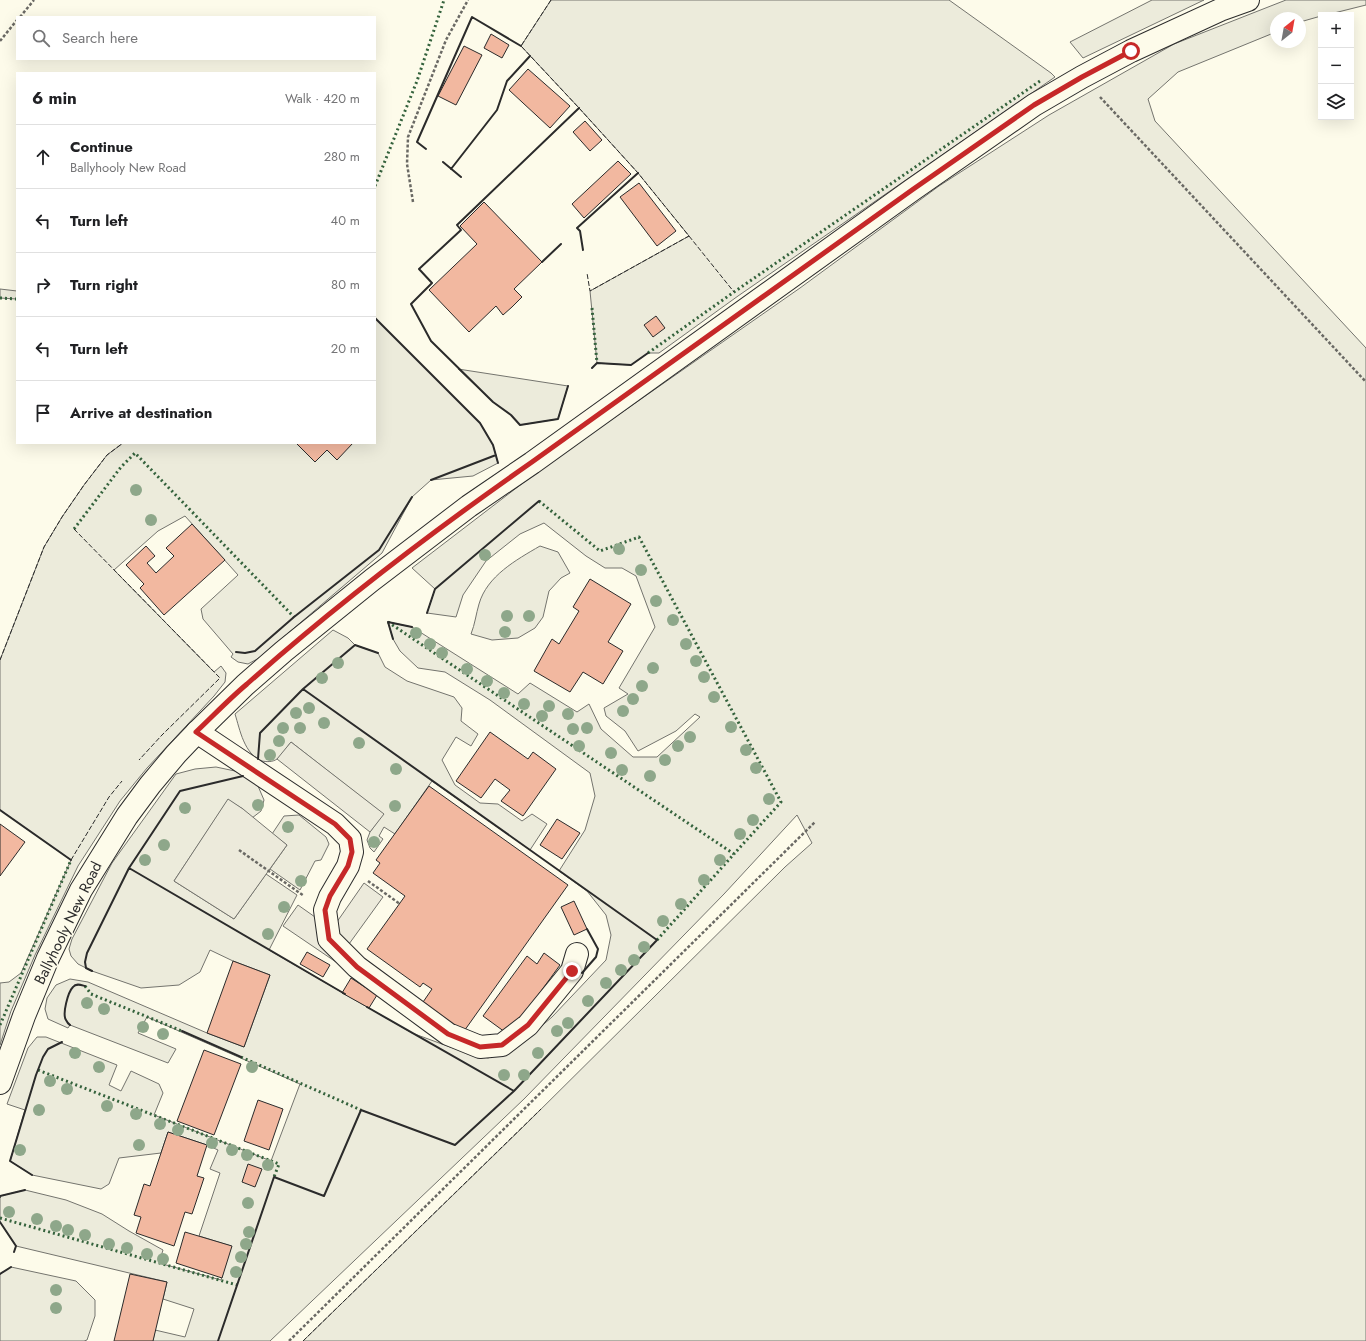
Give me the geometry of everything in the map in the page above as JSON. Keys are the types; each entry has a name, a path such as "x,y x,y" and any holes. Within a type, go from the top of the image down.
{"main road":[{"name":"Ballyhooly New Road","path":"0,1083 26,1009 80,890 127,816 150,785 196,732 245,685 290,646 372,580 469,506 919,185 1034,105 1131,51 1220,10 1248,0"},
{"path":"196,732 335,824 350,839 352,852 348,866 330,896 325,910 329,939 357,967 448,1034 480,1047 502,1045 528,1025 572,971 577,954"}],"path":[{"path":"21,16 34,0"},
{"path":"413,202 407,164 408,137 446,40 468,0"},
{"path":"0,41 16,21"},
{"path":"1098,95 1366,382"},
{"path":"289,1341 815,822"},
{"path":"239,850 325,910"},
{"path":"348,866 400,904"}],"shaded area":[{"path":"551,0 949,0 1055,77 738,296 659,353 648,353 631,365 597,363 590,291 689,236 638,173 521,46"},
{"path":"1152,0 1204,0 1083,58 1070,42"},
{"path":"1286,0 1366,0 1366,5 1338,12 1318,12 1318,17 1306,20 1306,12 1270,12 1270,34 1178,72 1148,99 1155,121 1366,348 1366,1341 303,1341 522,1128 785,867 812,843 797,815 724,894 524,1099 270,1341 153,1341 155,1330 185,1337 194,1309 163,1299 167,1282 16,1246 0,1222 0,1196 25,1190 66,1200 102,1214 163,1250 159,1263 221,1280 231,1246 199,1236 220,1173 210,1169 218,1150 207,1145 168,1132 161,1153 119,1158 109,1184 101,1189 32,1175 10,1161 25,1110 7,1104 28,1048 37,1037 46,1037 117,1065 109,1085 121,1091 131,1071 159,1084 163,1093 154,1115 271,1161 300,1084 147,1017 138,1033 176,1049 168,1063 70,1025 68,1028 48,1019 45,1009 47,998 56,985 70,979 88,982 207,1033 244,1047 270,975 233,961 210,950 200,972 179,985 141,988 92,971 78,964 71,956 69,949 72,939 112,863 176,774 195,769 216,767 235,771 250,778 258,786 264,800 261,811 252,818 243,809 228,800 174,881 234,919 266,874 297,895 269,950 412,1033 450,1047 488,1058 517,1047 552,1017 606,960 611,935 606,915 587,891 559,871 585,830 595,796 590,773 490,700 445,672 418,668 400,651 393,639 388,622 412,627 518,694 530,683 577,712 589,704 601,729 633,757 657,757 700,717 695,714 676,731 638,751 625,731 606,716 604,708 628,694 619,688 655,627 636,576 622,568 605,568 586,556 544,523 520,534 486,561 463,595 456,617 427,613 435,589 412,568 545,466 800,288 939,186 1049,115 1174,44"},
{"path":"0,289 16,291 16,299 0,298"},
{"path":"376,319 480,423 493,445 498,463 473,476 431,480 412,497 382,553 259,658 248,664 238,662 231,657 233,654 203,619 201,609 238,575 185,516 158,531 114,570 214,672 221,666 226,673 225,682 214,696 147,768 120,801 78,866 35,955 11,1011 0,1045 0,983 9,982 21,973 71,860 0,810 0,660 44,547 62,517 107,455 122,444 376,444"},
{"path":"458,369 568,386 558,419 520,425 511,415 493,402"},
{"path":"540,546 558,552 570,573 561,578 549,591 543,617 535,628 518,638 492,640 471,634 483,594 495,577 512,563"},
{"path":"333,630 348,638 355,645 378,653 385,667 407,681 454,697 462,708 461,721 478,734 471,746 456,737 442,760 455,785 480,803 498,804 522,821 532,814 547,824 530,850 432,781 395,834 384,827 379,836 383,839 374,852 370,848 367,840 370,832 383,814 291,742 281,755 274,761 262,761 251,753 241,734 235,714"},
{"path":"291,742 384,814 370,832 277,759"},
{"path":"228,799 243,809 287,845 234,919 174,881"},
{"path":"299,815 326,837 329,844 321,860 315,861 300,890 270,869 287,845 272,834 284,816"},
{"path":"364,883 383,897 336,962 283,926 298,905 332,929"},
{"path":"11,1267 76,1281 95,1300 95,1316 87,1340 0,1341 0,1274"}],"building":[{"path":"491,34 509,45 502,58 484,48"},
{"path":"464,46 482,55 456,105 438,96"},
{"path":"528,69 570,106 550,128 509,90"},
{"path":"585,121 602,140 590,151 573,132"},
{"path":"618,161 631,174 584,218 572,204"},
{"path":"639,183 676,231 657,246 620,197"},
{"path":"484,202 542,262 514,289 522,297 512,307 503,315 496,306 469,332 429,290 477,244 460,226"},
{"path":"656,316 665,328 653,337 644,325"},
{"path":"297,444 352,444 337,460 327,450 315,462"},
{"path":"192,524 225,560 164,615 140,588 144,584 126,565 146,546 155,556 147,563 156,573 174,556 166,548"},
{"path":"590,579 631,604 608,642 623,651 603,684 583,672 570,692 534,671 552,639 559,644 579,611 573,607"},
{"path":"490,732 528,759 533,752 556,769 523,816 501,801 510,790 495,779 481,798 456,781"},
{"path":"429,786 568,885 462,1034 421,1005 432,989 423,983 420,987 367,949 405,896 373,873 380,863 376,860"},
{"path":"557,819 580,833 562,859 540,845"},
{"path":"0,824 25,842 0,876"},
{"path":"574,901 587,929 574,935 561,907"},
{"path":"307,952 330,965 323,977 300,964"},
{"path":"544,953 560,965 509,1035 483,1016 527,956 537,964"},
{"path":"233,961 270,975 244,1047 207,1033"},
{"path":"351,978 377,995 369,1008 342,993"},
{"path":"204,1050 241,1064 214,1135 177,1121"},
{"path":"258,1100 283,1109 269,1150 244,1141"},
{"path":"168,1132 207,1145 197,1176 204,1178 192,1214 185,1212 174,1246 136,1233 141,1217 134,1215 144,1184 150,1186"},
{"path":"248,1164 262,1169 255,1187 242,1182"},
{"path":"185,1232 232,1246 222,1278 176,1263"},
{"path":"130,1274 167,1282 153,1341 114,1341"}],"hedge":[{"path":"376,184 417,81 444,0"},
{"path":"648,353 1040,81"},
{"path":"0,298 16,299"},
{"path":"592,308 597,363"},
{"path":"74,529 121,467 135,453 294,617"},
{"path":"539,501 600,551 639,537 781,802 734,854"},
{"path":"388,622 734,854 657,940"},
{"path":"0,1025 71,860"},
{"path":"85,986 91,994 182,1031"},
{"path":"241,1057 361,1110"},
{"path":"38,1070 279,1164 274,1177"},
{"path":"0,1218 237,1285"}],"fence":[{"path":"551,0 521,46 638,173 689,236 590,291 587,273"},
{"path":"689,236 734,292"},
{"path":"0,660 44,547 84,485 107,455 122,444"},
{"path":"74,529 220,678 162,735 139,760"},
{"path":"71,860 109,797 122,781"},
{"path":"303,1341 541,1109"}],"wall":[{"path":"426,149 417,142 472,17 521,46"},
{"path":"451,169 497,110 507,81 530,56"},
{"path":"568,386 558,419 520,425 511,415 493,402 431,341 411,304 432,283 419,269 461,230 457,225 579,108"},
{"path":"443,162 461,177"},
{"path":"583,250 580,231 577,228 638,173"},
{"path":"542,262 561,244"},
{"path":"376,319 480,423 493,445 498,463"},
{"path":"592,368 597,363 631,365 648,353"},
{"path":"431,480 496,455"},
{"path":"236,652 245,653 255,651 294,617 379,550 412,497"},
{"path":"427,613 435,589 539,501"},
{"path":"393,639 388,622 412,627"},
{"path":"258,759 260,733 303,689 355,645 378,653"},
{"path":"303,689 657,940 514,1091 367,1007"},
{"path":"92,971 86,968 85,962 87,953 129,868 180,791 243,776"},
{"path":"0,810 71,860"},
{"path":"129,868 345,994"},
{"path":"582,973 596,957 598,949 587,929"},
{"path":"70,1025 65,1017 66,1003 69,993 76,985 85,986"},
{"path":"182,1031 241,1057"},
{"path":"32,1175 10,1161 36,1075 43,1057 48,1049 62,1042"},
{"path":"218,1341 274,1177 324,1196 361,1110 455,1145 514,1091"},
{"path":"0,1197 25,1190"},
{"path":"0,1222 16,1246 14,1252"},
{"path":"0,1274 11,1267"}],"route":[{"path":"572,971 528,1025 502,1045 480,1047 448,1034 357,967 329,939 325,910 330,896 348,866 352,852 350,839 335,824 196,732 245,685 284,651 372,580 469,506 912,190 1034,105 1131,51"}]}
